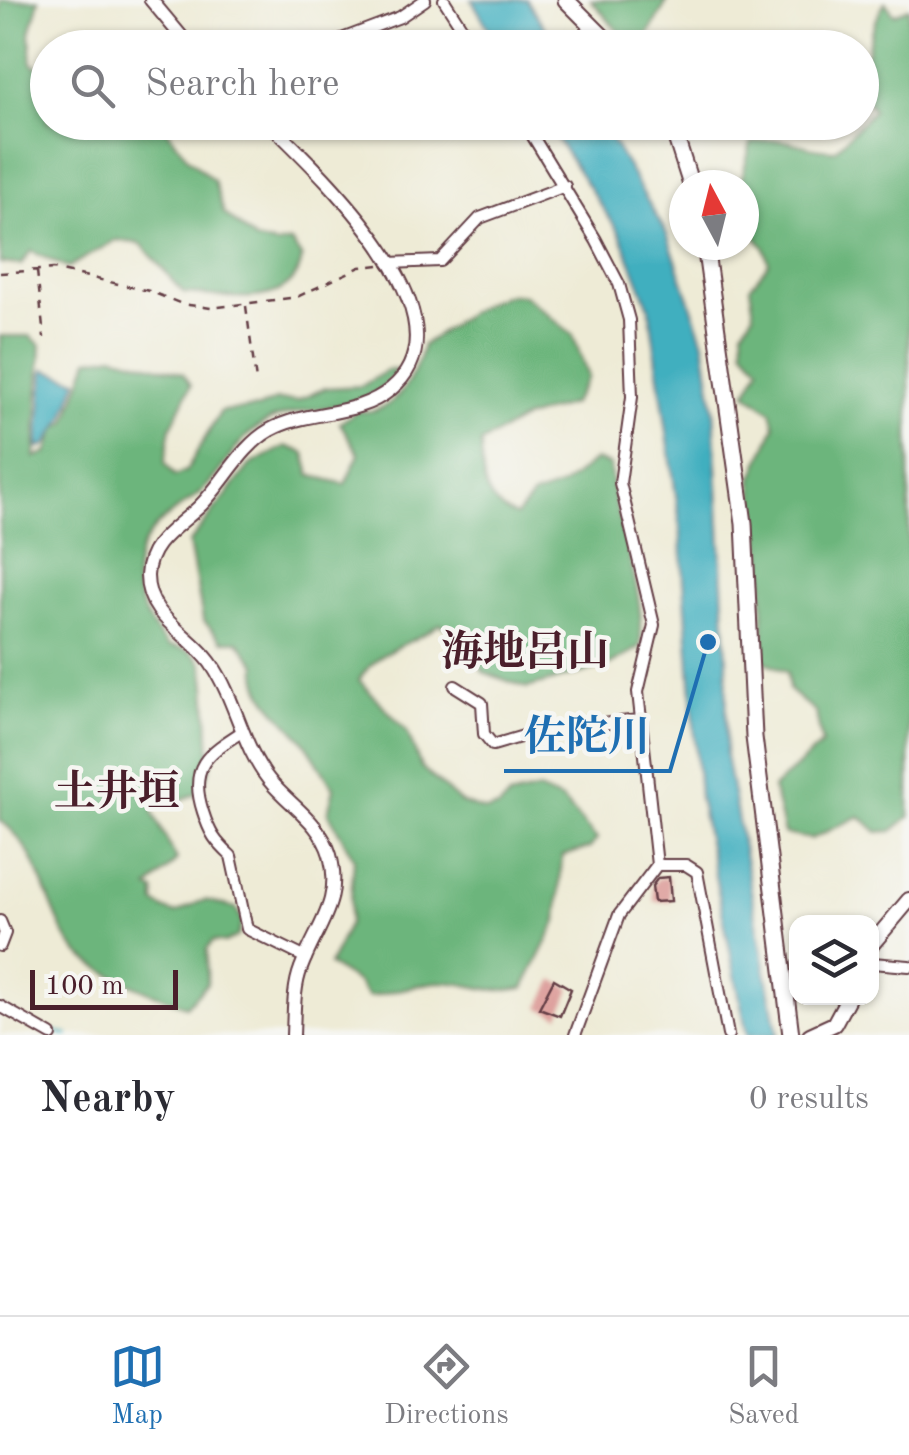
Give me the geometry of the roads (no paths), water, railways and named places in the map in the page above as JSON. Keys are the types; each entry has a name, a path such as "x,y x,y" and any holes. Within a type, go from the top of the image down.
{"main road":[{"path":"566,0 596,30"},
{"path":"677,140 686,170"},
{"path":"707,260 739,473 754,737 791,1035"},
{"path":"879,936 909,900"},
{"path":"810,1035 834,1024 844,1005"}],"street":[{"path":"151,0 176,30"},
{"path":"366,30 400,17 424,0"},
{"path":"444,0 463,30"},
{"path":"286,140 365,222 389,263 414,324 414,348 394,387 374,401 296,420 254,440 214,492 166,534 150,560 148,590 154,605 210,661 267,778 321,834 330,852 334,894 329,916 306,958 296,987 293,1035"},
{"path":"536,140 619,284 629,320 632,397 620,483 654,625 641,666 639,720 657,865 619,915 575,1035"},
{"path":"389,263 440,261 480,218 565,186"},
{"path":"455,686 482,702 484,734 493,745 544,730 639,720"},
{"path":"244,732 200,768 196,781 200,803 215,845 231,856 247,929 306,958"},
{"path":"657,865 686,866 697,872 728,1035"},
{"path":"0,920 5,937 0,946"},
{"path":"879,963 909,966"},
{"path":"0,1006 51,1035"},
{"path":"20,1035 23,1022"}],"water":[{"path":"472,0 527,0 546,30 489,30"},
{"path":"557,140 612,140 667,234 669,260 676,260 704,342 714,408 727,661 726,756 778,1035 747,1035 699,797 680,524 649,307 620,234"},
{"path":"44,369 78,380 64,419 45,446 38,448"}],"waterway":[{"path":"54,1031 68,1035"}],"place":[{"name":"佐陀川","path":"708,642"}],"district":[{"name":"海地呂山","path":"525,654"},
{"name":"土井垣","path":"117,794"}]}
